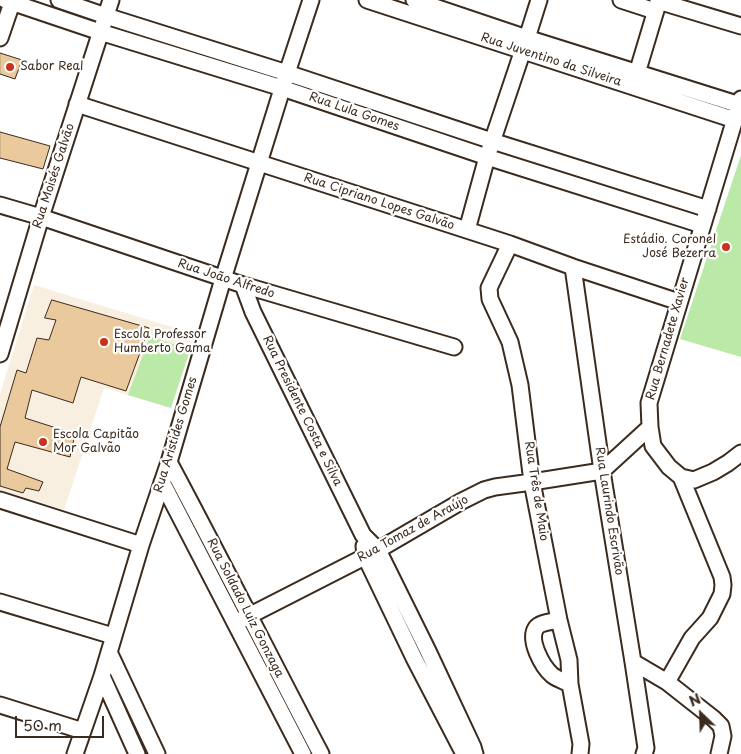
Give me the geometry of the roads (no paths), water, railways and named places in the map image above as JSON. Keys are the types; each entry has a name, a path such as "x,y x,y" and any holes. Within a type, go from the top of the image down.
{"street":[{"name":"Rua Lula Gomes","path":"59,0 284,81 393,125 486,157 702,225"},
{"name":"Rua Moisés Galvão","path":"0,354 41,216 111,0"},
{"name":"Rua Aristides Gomes","path":"75,754 102,676 140,545 169,462 223,279 311,0"},
{"name":"Rua Juventino da Silveira","path":"367,0 419,7 525,44 635,79 735,120"},
{"path":"467,230 486,157 538,0"},
{"path":"621,0 657,4 741,26"},
{"name":"Rua Lula Gomes","path":"10,1 100,32 398,110 708,209"},
{"path":"0,38 10,1"},
{"path":"635,79 657,4"},
{"name":"Rua Juventino da Silveira","path":"635,79 740,102"},
{"name":"Rua Bernadete Xavier","path":"680,478 668,468 654,446 650,427 649,402 740,102"},
{"name":"Rua Cipriano Lopes Galvão","path":"77,104 510,244 679,302"},
{"path":"393,125 398,110"},
{"path":"575,185 580,169"},
{"name":"Rua João Alfredo","path":"0,205 41,216 223,279 454,347"},
{"name":"Rua Três de Maio","path":"510,244 489,294 510,342 520,385 532,482 559,620 569,660 570,684 581,749"},
{"name":"Rua Laurindo Escrivão","path":"573,267 602,471 646,748 644,754"},
{"name":"Rua Presidente Costa e Silva","path":"243,285 253,312 363,535 363,544 372,553 428,651 443,700 464,754"},
{"path":"602,471 650,427"},
{"path":"680,478 694,480 707,475 728,464 741,453"},
{"name":"Rua Soldado Luiz Gonzaga","path":"169,462 213,544 242,620 285,722 302,754"},
{"name":"Rua Tomaz de Araújo","path":"242,620 372,553 484,490 602,471"},
{"path":"667,682 692,638 710,618 722,594 723,585 722,577 680,478"},
{"name":"Rua Soldado Luiz Gonzaga","path":"162,482 199,552 300,714 321,754"},
{"path":"0,500 140,545"},
{"path":"199,552 213,544"},
{"name":"Rua Presidente Costa e Silva","path":"372,553 414,658 473,747 475,754"},
{"path":"0,602 113,636"},
{"path":"559,620 538,626 535,629 534,643 545,667 553,676 570,684"},
{"path":"414,658 428,651"},
{"path":"109,652 157,754"},
{"path":"633,662 667,682 721,726 723,736 720,754"},
{"path":"102,676 137,754"},
{"path":"0,705 83,730"},
{"path":"285,722 300,714"}],"place":[{"name":"Sabor Real","path":"10,67"},
{"name":"Estádio. Coronel José Bezerra","path":"726,247"},
{"name":"Escola Professor Humberto Gama","path":"104,342"},
{"name":"Escola Capitão Mor Galvão","path":"43,442"}]}
